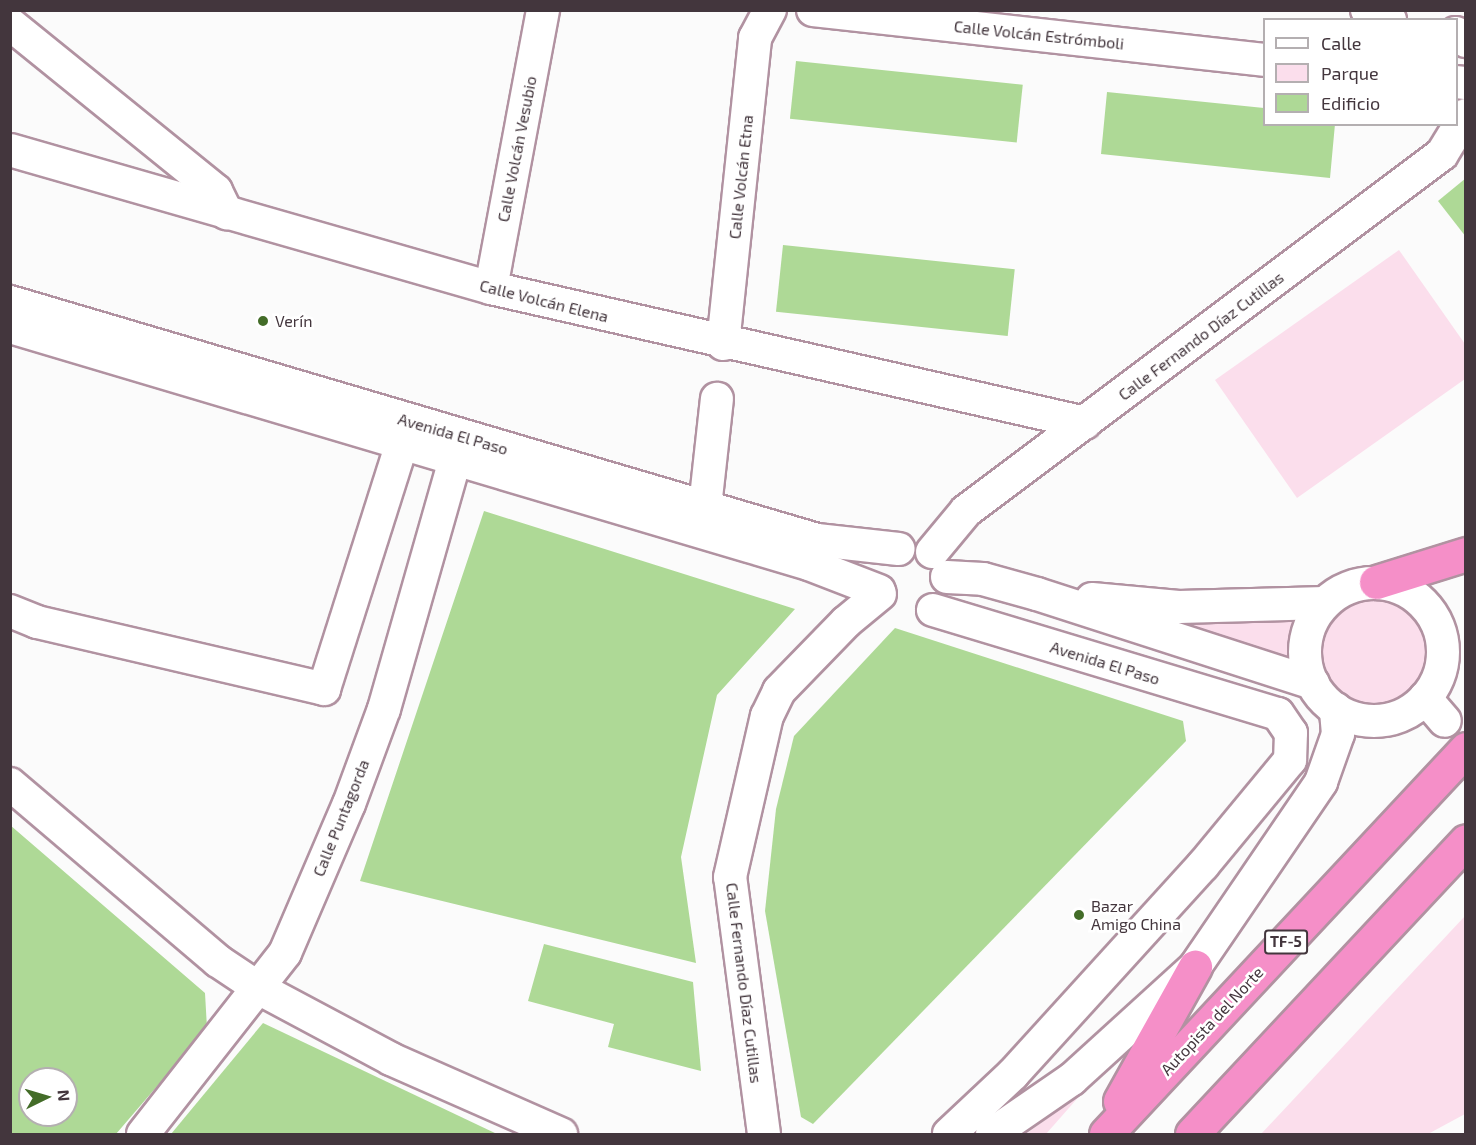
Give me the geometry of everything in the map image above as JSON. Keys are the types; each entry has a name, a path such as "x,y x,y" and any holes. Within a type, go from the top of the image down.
{"highway":[{"path":"1376,582 1466,554"},
{"name":"Autopista del Norte","path":"1106,1134 1466,749"},
{"path":"1192,1134 1466,841"},
{"path":"1102,1134 1195,967"}],"street":[{"name":"Calle Volcán Vesubio","path":"490,288 543,10"},
{"name":"Calle Volcán Estrómboli","path":"813,10 1263,60"},
{"path":"1367,10 1385,18"},
{"name":"Calle Volcán Etna","path":"723,344 755,38 768,11"},
{"path":"10,24 216,191 227,214"},
{"name":"Calle Fernando Díaz Cutillas","path":"940,564 966,511 1442,154 1466,115"},
{"name":"Calle Volcán Elena","path":"10,150 490,288 723,344 1085,423"},
{"name":"Avenida El Paso","path":"10,302 817,540 899,549"},
{"name":"Avenida El Paso","path":"10,327 809,564 879,592"},
{"path":"705,507 717,399"},
{"path":"10,611 37,622 324,689 402,443"},
{"name":"Calle Puntagorda","path":"143,1134 260,988 285,953 380,720 455,459"},
{"path":"940,564 945,595 933,610 923,615 902,615 892,610 879,592 884,562 899,549 910,547 940,564 983,579 1037,594 1313,683"},
{"path":"1376,582 1398,587 1418,598 1432,614 1441,635 1443,657 1435,710 1411,711 1373,721 1336,709 1313,683 1306,662 1306,641 1313,620 1325,603 1340,591 1376,582"},
{"name":"Calle Fernando Díaz Cutillas","path":"764,1134 730,877 767,716 779,691 846,622 879,592"},
{"path":"1037,594 1179,607 1325,603"},
{"name":"Avenida El Paso","path":"933,610 1278,714 1291,733 1290,760 1203,865 1021,1065 949,1134"},
{"path":"992,1134 1072,1079 1195,967 1321,782 1338,734 1336,709"},
{"path":"10,784 218,961 260,988 391,1059 561,1134"}],"green space":[{"path":"1399,250 1465,344 1465,379 1297,498 1215,380"},
{"path":"1374,598 1394,602 1411,614 1423,631 1427,651 1423,671 1411,688 1394,700 1374,704 1354,700 1337,688 1325,671 1321,651 1325,631 1337,614 1354,602"},
{"path":"1293,618 1296,625 1290,661 1178,624"},
{"path":"1465,916 1465,1114 1428,1134 1261,1134"},
{"path":"1083,1092 1046,1134 1026,1134"}],"building":[{"path":"796,61 1023,85 1017,143 790,119"},
{"path":"1107,92 1263,108 1263,126 1335,126 1330,178 1101,154"},
{"path":"1466,178 1466,237 1438,201"},
{"path":"783,245 1015,269 1008,336 776,312"},
{"path":"484,511 795,609 717,695 681,857 696,963 360,881"},
{"path":"895,628 1183,721 1186,741 813,1124 801,1117 765,911 776,809 794,736"},
{"path":"10,825 205,993 207,1028 116,1134 10,1134"},
{"path":"544,944 693,982 701,1071 608,1047 614,1024 528,1001"},
{"path":"263,1023 497,1134 171,1134"}],"place":[{"name":"Verín","path":"263,321"},
{"name":"Bazar Amigo China","path":"1079,915"}]}
